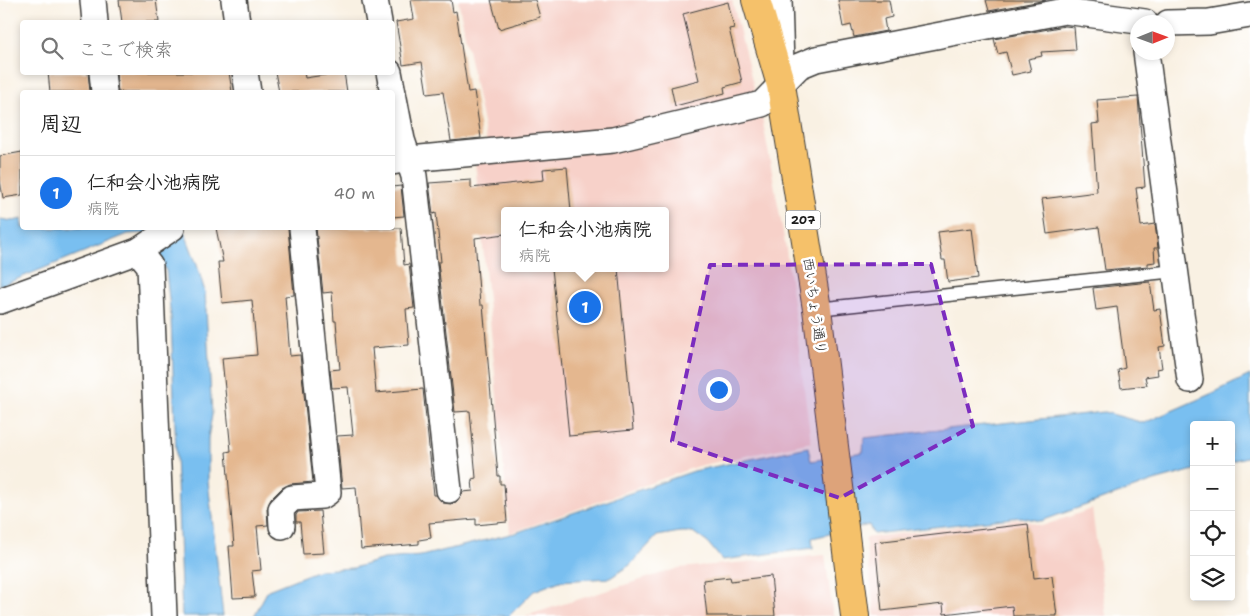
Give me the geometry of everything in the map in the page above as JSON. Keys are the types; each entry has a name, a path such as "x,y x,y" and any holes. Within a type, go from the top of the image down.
{"highway":[{"name":"西いちょう通り","path":"756,0 781,84 817,309 855,616"}],"street":[{"path":"92,0 95,20"},
{"path":"234,0 237,20"},
{"path":"375,0 379,20"},
{"path":"779,0 781,84"},
{"path":"401,160 613,140 762,104 799,66 816,59 1065,6 1130,19"},
{"path":"1175,21 1208,11 1250,15"},
{"path":"1147,60 1190,380"},
{"path":"102,75 104,90"},
{"path":"245,75 248,90"},
{"path":"390,75 392,90"},
{"path":"395,103 402,140 401,160 414,176 449,490"},
{"path":"0,301 138,251 169,230"},
{"path":"282,526 281,509 292,498 322,496 328,492 302,230"},
{"path":"138,251 150,266 164,616"}],"lane":[{"path":"817,309 1175,271"}],"highlighted area":[{"path":"931,264 973,426 840,498 672,441 710,265"}],"shaded area":[{"path":"458,0 732,0 756,96 616,132 487,143"},
{"path":"762,117 786,249 811,442 698,466 510,533 475,161 616,148"},
{"path":"1092,509 1106,616 875,616 865,538 1021,519 1042,526"},
{"path":"825,555 833,616 525,616 679,568"}],"water":[{"path":"0,219 13,221 20,219 20,230 183,230 185,233 205,292 212,415 208,438 208,481 223,616 182,616 171,318 166,271 159,254 143,233 128,234 0,286"},
{"path":"1250,375 1250,456 1235,460 1235,421 1190,421 1190,471 1154,481 1041,521 1021,517 873,534 869,525 812,538 813,548 722,560 708,543 693,532 680,532 657,536 630,565 610,578 560,581 534,591 509,616 254,616 268,590 319,570 353,568 384,559 421,556 515,533 694,471 808,447 811,461 863,452 864,438 1104,412 1144,423"}],"building":[{"path":"119,0 156,0 159,20 122,20"},
{"path":"411,0 451,0 453,12 456,11 468,92 474,91 481,138 451,141 443,92 427,94 422,62 403,65 396,22 414,19"},
{"path":"491,0 535,0 540,17 499,29"},
{"path":"838,0 889,0 892,17 884,19 886,31 854,37 851,25 843,27"},
{"path":"986,0 1046,0 989,11"},
{"path":"728,2 734,28 729,29 742,82 724,87 725,93 675,106 671,87 699,80 683,14"},
{"path":"1065,26 1074,27 1076,50 1041,52 1042,56 1028,59 1031,71 1012,75 1006,52 998,54 994,39"},
{"path":"48,75 88,75 90,90 50,90"},
{"path":"116,75 229,75 232,90 118,90"},
{"path":"276,75 304,75 305,78 324,75 344,75 347,90 279,90"},
{"path":"1138,97 1145,187 1136,188 1141,226 1155,224 1158,248 1154,248 1155,262 1148,263 1148,266 1105,270 1099,227 1047,234 1042,199 1097,192 1092,124 1099,123 1097,100"},
{"path":"20,152 20,195 3,198 0,180 0,156"},
{"path":"567,167 571,207 501,207 501,235 475,238 480,305 483,305 498,476 500,476 500,484 504,484 507,522 476,525 476,519 429,523 431,538 419,540 419,544 361,549 356,487 342,488 337,436 353,435 348,387 332,388 330,370 340,369 336,321 334,321 332,292 323,293 316,230 395,230 395,228 401,228 404,265 409,264 414,308 406,309 409,345 372,348 376,393 423,389 434,495 443,503 451,504 458,501 463,492 473,491 472,479 476,478 470,411 455,412 438,262 441,262 436,213 433,214 429,183 471,180 471,188 544,180 543,169"},
{"path":"401,186 404,216 395,217 395,187"},
{"path":"972,228 978,278 948,282 945,260 942,260 938,232"},
{"path":"216,230 288,230 294,295 285,296 290,356 300,355 313,482 290,484 282,488 271,499 267,509 268,525 257,526 261,570 252,571 255,597 233,598 229,546 234,546 226,452 231,451 222,358 257,355 252,300 222,303 218,262 223,262"},
{"path":"552,272 618,272 633,430 569,436"},
{"path":"1150,282 1154,310 1160,309 1165,346 1159,347 1162,368 1157,369 1158,375 1145,377 1147,385 1121,388 1118,370 1125,368 1117,307 1096,310 1093,288"},
{"path":"320,511 324,553 303,554 300,522 296,522 296,515 298,512"},
{"path":"1028,524 1034,578 1052,576 1057,616 1013,616 1012,606 944,614 943,604 882,611 875,542"},
{"path":"771,576 775,616 707,616 703,580 730,577 731,581"}],"place":[{"name":"仁和会小池病院","path":"585,307"}]}
